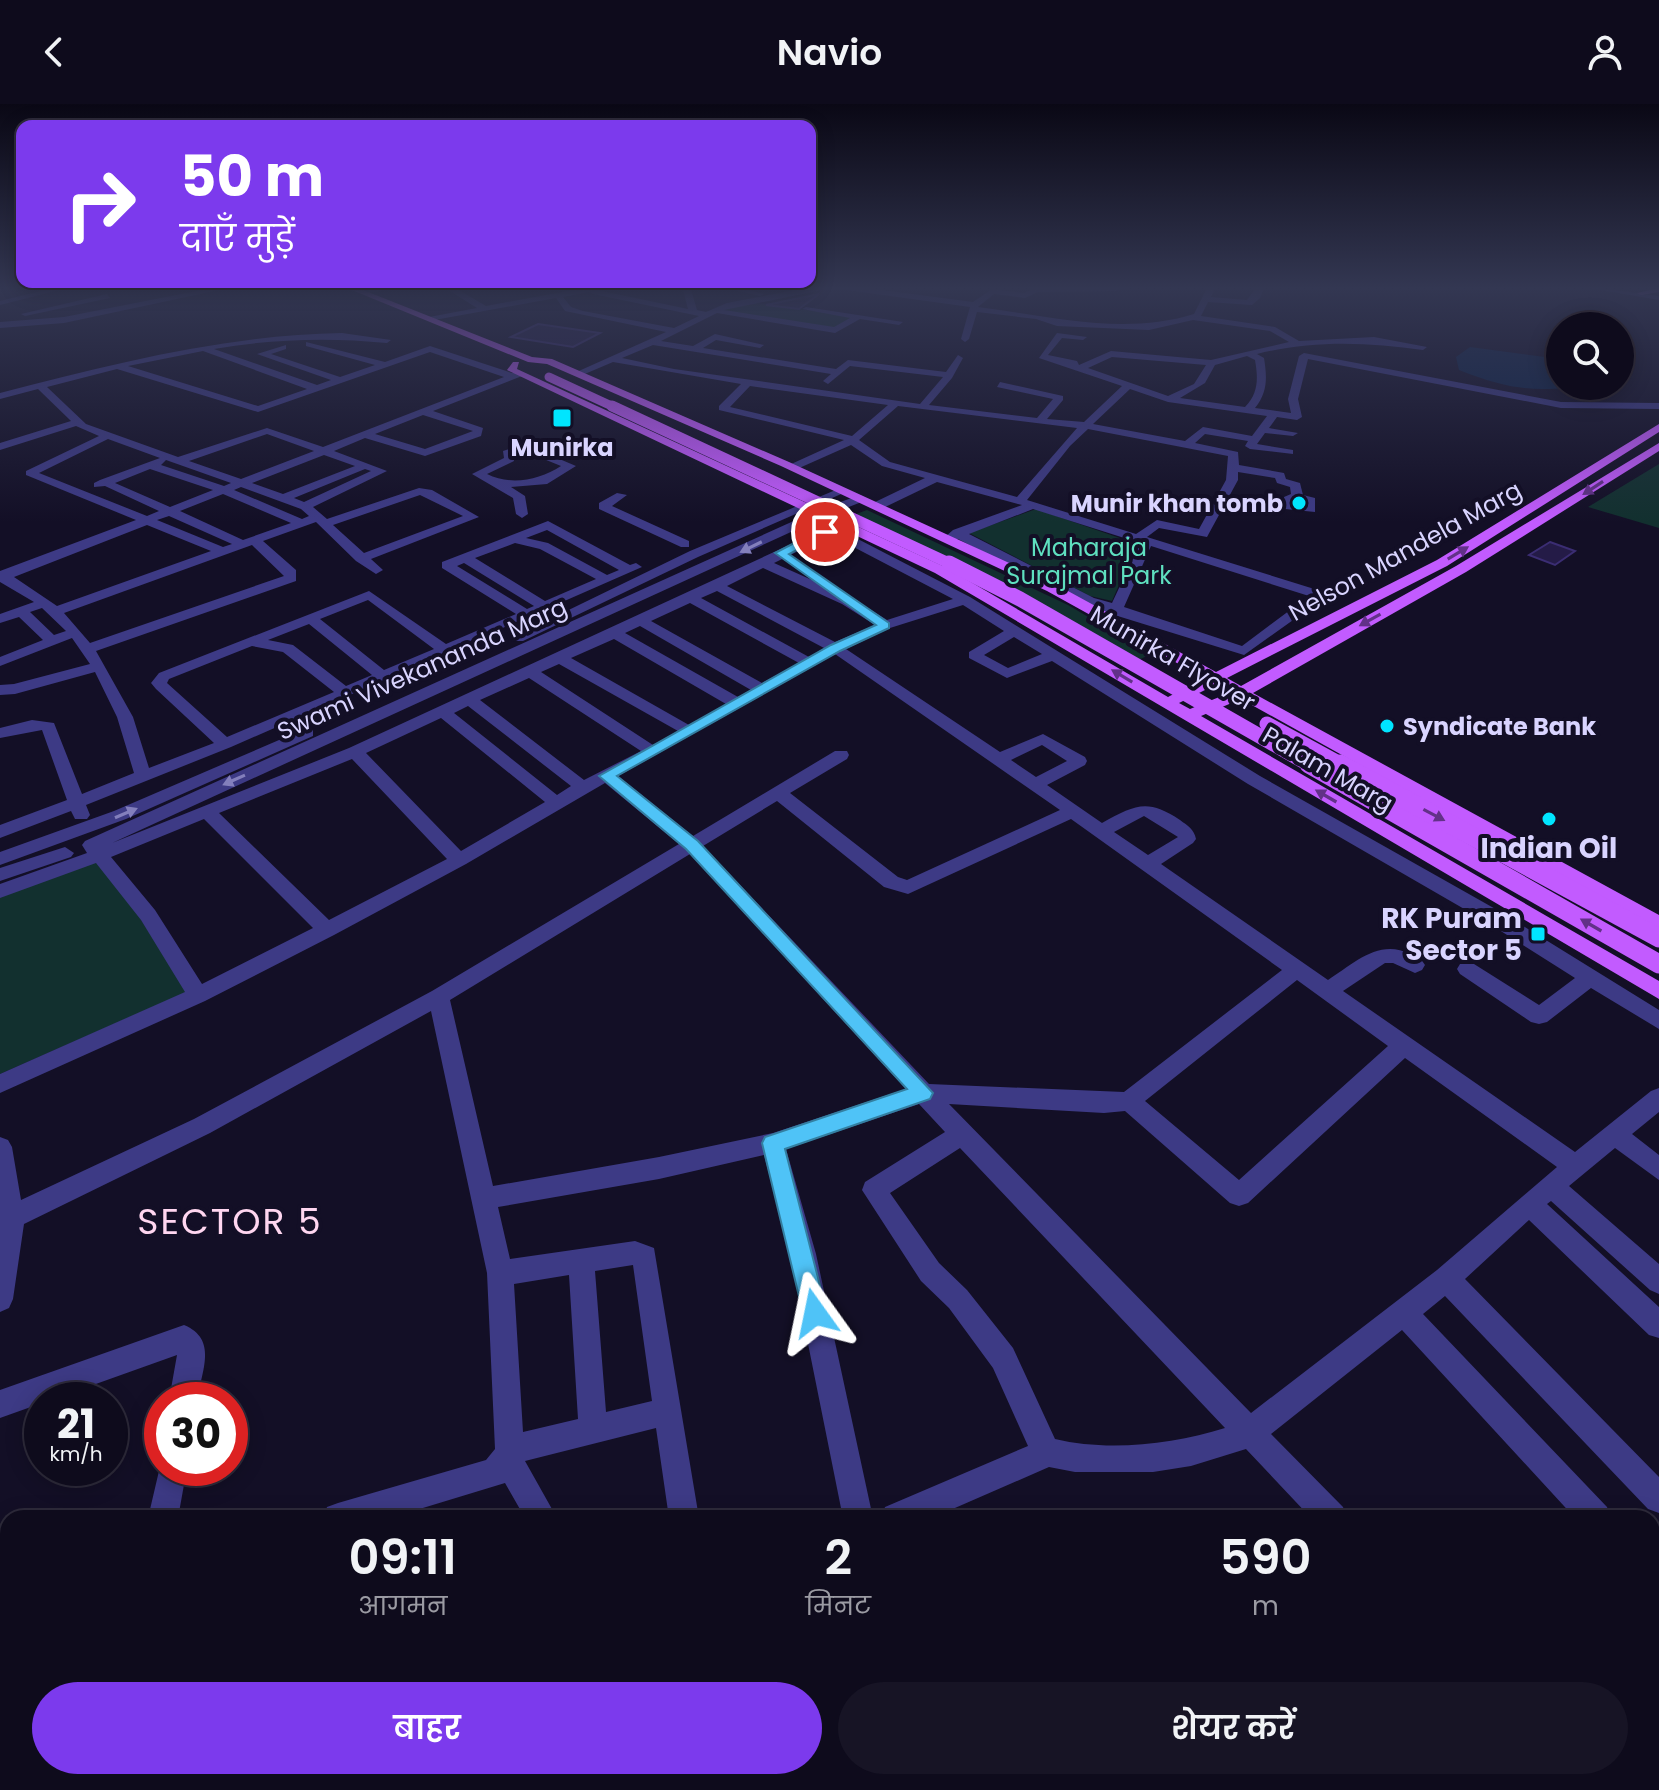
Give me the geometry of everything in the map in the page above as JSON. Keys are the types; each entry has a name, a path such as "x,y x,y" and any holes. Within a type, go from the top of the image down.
{"main road":[{"name":"Palam Marg","path":"502,365 940,570 1659,991"},
{"name":"Palam Marg","path":"552,365 562,375 793,467 860,499 953,536 1659,924"},
{"name":"Munirka Flyover","path":"515,371 562,375 970,561 1659,938"},
{"name":"Munirka Flyover","path":"562,375 1020,599 1659,964"},
{"name":"Nelson Mandela Marg","path":"1167,703 1258,659 1455,555 1659,427"},
{"name":"Nelson Mandela Marg","path":"1189,716 1239,694 1474,562 1659,446"},
{"path":"753,481 784,480 791,476 793,467"}],"street":[{"path":"0,396 131,365"},
{"path":"159,365 163,366"},
{"path":"249,365 315,388"},
{"path":"294,365 339,380"},
{"path":"120,367 255,409 386,365"},
{"path":"491,365 515,371"},
{"path":"562,375 595,365"},
{"path":"646,365 896,403 1087,425 1233,453 1234,468 1225,497 1203,534 1154,524 1142,540 1117,608"},
{"path":"789,365 837,372"},
{"path":"817,391 847,365"},
{"path":"863,365 948,375"},
{"path":"923,406 954,365"},
{"path":"1078,365 1168,399 1297,417 1293,399 1302,365"},
{"path":"1168,399 1197,387 1208,374 1211,365"},
{"path":"1249,409 1258,402 1263,387 1260,365"},
{"path":"1350,365 1561,405 1659,406"},
{"path":"1,576 515,371"},
{"path":"748,382 723,408 853,440 882,462 933,479 1026,503 1319,595 1244,651"},
{"path":"239,390 258,396 298,383"},
{"path":"1000,385 1060,398 1040,420"},
{"path":"953,536 1026,503 1066,444 1129,385"},
{"path":"41,386 77,422 305,506 376,570"},
{"path":"40,401 54,398"},
{"path":"793,467 853,440 896,403"},
{"path":"362,434 425,453 477,434 479,430 421,411"},
{"path":"1274,414 1250,446 1289,452"},
{"path":"0,447 77,422"},
{"path":"1187,445 1203,430 1293,433"},
{"path":"77,493 150,465 265,431 382,471 305,506"},
{"path":"108,435 30,472 222,551"},
{"path":"501,486 543,482 571,465 522,447 506,454 509,460 478,473 501,486 519,496 522,514"},
{"path":"150,465 221,489 302,523"},
{"path":"286,497 366,465"},
{"path":"1234,468 1280,475 1281,481 1296,485 1297,498"},
{"path":"877,506 933,479"},
{"path":"90,648 291,578 291,573 248,542 104,482"},
{"path":"0,619 21,611 51,607 302,523 321,521 419,491 428,492 477,520 361,558"},
{"name":"Swami Vivekananda Marg","path":"0,859 92,843 709,548 842,491"},
{"path":"621,495 603,506 685,544"},
{"path":"822,513 860,499"},
{"name":"Swami Vivekananda Marg","path":"0,875 92,843 612,610 661,599 705,579 726,559 822,513"},
{"path":"526,614 447,565 511,538 551,526 629,570"},
{"path":"0,891 92,843 208,813 355,752 717,586 823,532 833,533 965,600 1254,780 1492,916 1659,1021"},
{"path":"953,536 1159,634 1211,650 1218,649 1218,643"},
{"path":"511,538 544,546 607,580"},
{"path":"0,832 225,744 685,544 696,541 709,548"},
{"path":"781,553 885,625"},
{"path":"464,557 544,606"},
{"path":"762,563 847,601"},
{"path":"1,576 51,607 90,648 134,740 144,778"},
{"path":"717,586 835,648 1035,784 1575,1166"},
{"path":"225,744 159,683 164,676 371,595 444,649"},
{"path":"690,598 810,663"},
{"path":"0,1084 198,995 327,930 459,860 583,787 653,752 835,648 885,625 965,600"},
{"path":"1091,601 1244,651 1258,659"},
{"path":"21,611 52,641"},
{"path":"309,617 382,676"},
{"path":"639,620 763,690"},
{"path":"1286,622 1322,625"},
{"path":"1014,631 974,655 1007,674 1051,656"},
{"path":"0,662 76,632"},
{"path":"613,632 738,704"},
{"path":"248,641 288,648 345,693"},
{"path":"558,657 689,731"},
{"path":"0,690 15,689 99,666"},
{"path":"529,671 653,752"},
{"path":"469,699 583,787"},
{"path":"442,711 557,803"},
{"path":"0,733 32,725 48,726 92,843 148,915 198,995"},
{"path":"999,759 1043,739 1079,761 1035,784"},
{"path":"355,752 459,860"},
{"path":"12,1217 202,1126 439,997 841,755"},
{"path":"607,776 692,845 923,1093 1324,1510"},
{"path":"778,793 891,882 908,887 1073,811"},
{"path":"1102,831 1141,809 1149,809 1186,833 1187,839 1148,864"},
{"path":"208,813 327,930"},
{"path":"1328,991 1381,956 1395,955 1415,965"},
{"path":"482,1199 659,1168 773,1143 923,1093 1104,1103 1129,1101 1297,969"},
{"path":"1467,969 1539,1016 1590,978"},
{"path":"439,997 500,1273 509,1454 538,1510"},
{"path":"1129,1101 1239,1195 1404,1045"},
{"path":"962,1134 874,1190 930,1272 958,1299 1003,1358 1042,1447 1061,1456 1147,1460 1217,1447 1248,1434 1446,1279 1529,1204 1614,1134 1654,1110"},
{"path":"1614,1134 1659,1169"},
{"path":"773,1143 803,1254 856,1510"},
{"path":"0,1147 12,1217 0,1299"},
{"path":"1551,1186 1659,1281"},
{"path":"1529,1204 1659,1325"},
{"path":"500,1273 635,1253 645,1257 683,1510"},
{"path":"581,1261 593,1429"},
{"path":"1446,1279 1659,1498"},
{"path":"1403,1312 1589,1510"},
{"path":"0,1404 184,1339 192,1350 186,1382"},
{"path":"366,1510 494,1473 509,1454 669,1411"},
{"path":"915,1510 1049,1452"},
{"path":"164,1510 169,1486"}],"green space":[{"path":"1659,464 1659,528 1588,507"},
{"name":"Maharaja Surajmal Park","path":"1036,509 1137,544 1112,601 1090,596 969,533"},
{"path":"867,510 1068,605 1151,654 1124,667 965,577 843,519"},
{"path":"102,858 187,992 0,1074 0,895"}],"water":[{"path":"1458,365 1546,365 1546,389 1511,386 1459,370"}],"building":[{"path":"1550,542 1575,551 1555,565 1529,555"}],"place":[{"name":"Munirka","path":"562,418"},
{"name":"Munir khan tomb","path":"1299,503"},
{"name":"Syndicate Bank","path":"1387,726"},
{"name":"Indian Oil","path":"1549,819"},
{"name":"RK Puram Sector 5","path":"1538,934"}],"district":[{"name":"SECTOR 5","path":"230,1221"}],"route":[{"path":"815,1313 803,1254 773,1143 923,1093 692,845 607,776 835,648 885,625 781,553 825,532"}]}
